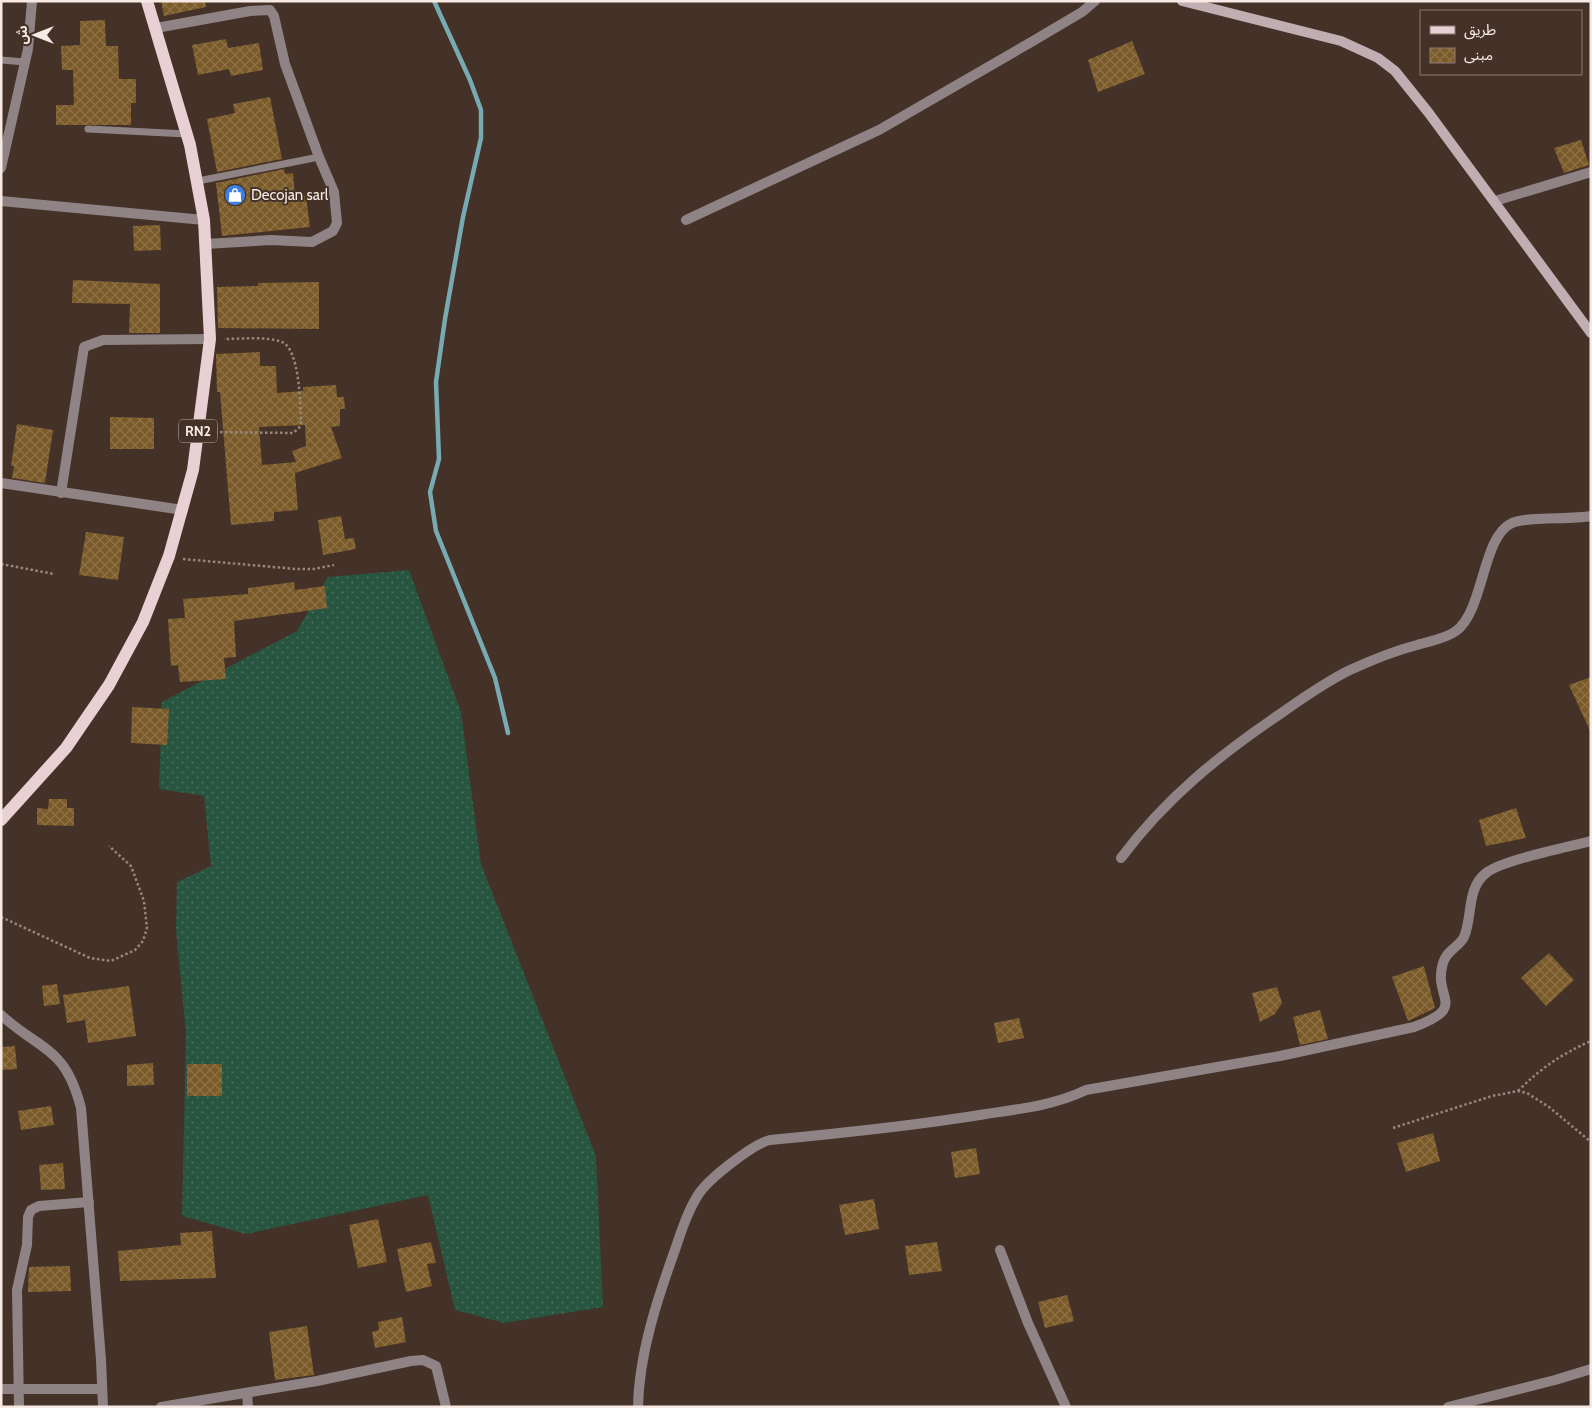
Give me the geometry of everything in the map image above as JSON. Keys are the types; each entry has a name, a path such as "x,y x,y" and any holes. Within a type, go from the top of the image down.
{"main road":[{"name":"RN2","path":"3,820 66,748 110,685 143,622 169,556 193,470 210,339 204,220 198,181 187,134 147,1"},
{"path":"1182,1 1341,41 1378,58 1394,71 1412,93 1591,333"}],"street":[{"path":"1,168 25,62 32,1"},
{"path":"686,220 879,130 1042,36 1082,12 1095,1"},
{"path":"156,28 270,10 274,16 286,64 318,157 334,192 337,223 333,231 312,242 271,240 206,244"},
{"path":"1495,202 1591,172"},
{"path":"1,201 204,220"},
{"path":"61,493 84,347 103,340 210,339"},
{"path":"1,483 183,510"},
{"path":"1121,858 1150,822 1202,770 1315,689 1376,659 1457,631 1472,610 1490,554 1502,531 1510,524 1523,520 1565,520 1591,516"},
{"path":"638,1407 640,1380 659,1298 688,1214 700,1192 754,1146 770,1140 894,1129 1003,1112 1066,1100 1086,1090 1280,1056 1414,1027 1433,1019 1444,1010 1446,1003 1442,979 1443,962 1464,937 1471,898 1480,879 1494,868 1591,841"},
{"path":"1,1015 49,1049 63,1063 71,1076 81,1108 102,1407"},
{"path":"19,1407 17,1290 27,1245 28,1217 31,1210 39,1206 89,1202"},
{"path":"1000,1250 1028,1323 1066,1407"},
{"path":"161,1407 318,1381 400,1363 423,1360 436,1366 446,1407"},
{"path":"1448,1407 1556,1380 1591,1369"},
{"path":"1,1389 102,1389"},
{"path":"247,1393 248,1407"}],"lane":[{"path":"1,60 25,62"},
{"path":"88,129 187,134"},
{"path":"198,181 318,157"}],"path":[{"path":"197,432 293,433 299,428 301,422 295,359 290,348 282,342 255,339 210,339"},
{"path":"169,556 198,561 296,569 334,565"},
{"path":"1,564 54,574"},
{"path":"1,917 90,958 111,961 135,950 143,941 147,928 144,901 131,866 109,846"},
{"path":"1518,1091 1540,1068 1555,1058 1591,1041"},
{"path":"1393,1128 1492,1096 1518,1091 1527,1093 1549,1107 1591,1142"}],"green space":[{"path":"409,570 461,712 481,864 596,1156 603,1307 504,1323 455,1310 428,1195 246,1234 182,1216 186,1034 176,930 177,882 211,866 204,796 159,789 162,702 297,631 328,577"}],"building":[{"path":"161,1 205,1 206,7 164,16"},
{"path":"105,20 106,46 118,46 119,79 136,79 136,103 131,103 131,125 56,125 56,105 74,105 73,70 62,70 61,46 80,45 80,21"},
{"path":"226,39 228,48 259,43 263,70 231,76 229,69 198,75 192,45"},
{"path":"1132,41 1145,74 1098,92 1088,60"},
{"path":"270,97 282,159 217,172 207,119 235,113 233,104"},
{"path":"1581,140 1589,165 1564,173 1554,148"},
{"path":"284,169 285,174 293,173 295,197 306,196 310,227 222,236 216,183"},
{"path":"160,225 161,250 134,251 133,226"},
{"path":"73,280 160,284 160,333 129,333 130,304 72,303"},
{"path":"319,282 319,329 218,328 217,287 258,286 258,283"},
{"path":"260,352 260,366 276,366 277,393 303,391 303,387 336,385 337,397 344,397 345,409 340,409 340,426 331,427 342,458 295,473 298,510 274,512 274,521 231,525 220,392 217,392 216,354","holes":["305,425 306,446 292,451 296,462 262,465 259,427"]},
{"path":"110,417 154,418 154,449 110,449"},
{"path":"17,424 53,430 45,483 12,478 14,466 11,466"},
{"path":"341,516 345,539 354,538 356,549 323,555 318,520"},
{"path":"86,532 124,537 118,580 79,575"},
{"path":"294,582 295,590 325,586 327,608 234,621 236,657 224,658 226,679 180,682 178,665 171,666 168,619 185,618 183,599 248,594 248,588"},
{"path":"1591,677 1591,733 1569,685"},
{"path":"132,707 169,709 167,745 131,743"},
{"path":"49,799 67,799 67,808 74,808 74,826 37,825 37,808 48,809"},
{"path":"1516,808 1526,838 1486,846 1479,820"},
{"path":"1549,953 1574,980 1546,1006 1521,978"},
{"path":"1424,966 1435,1008 1408,1021 1392,977"},
{"path":"57,984 60,1004 44,1006 42,986"},
{"path":"129,986 136,1036 88,1043 85,1020 67,1023 63,995"},
{"path":"1277,987 1282,1003 1275,1014 1260,1022 1252,993"},
{"path":"1320,1010 1328,1039 1300,1045 1293,1017"},
{"path":"1019,1018 1024,1038 998,1043 994,1023"},
{"path":"15,1046 17,1069 1,1070 1,1047"},
{"path":"153,1063 154,1085 127,1086 127,1065"},
{"path":"187,1064 222,1064 222,1096 187,1096"},
{"path":"51,1106 54,1125 21,1130 18,1111"},
{"path":"1433,1133 1440,1161 1406,1172 1397,1143"},
{"path":"976,1148 980,1174 955,1178 951,1152"},
{"path":"63,1163 65,1189 41,1190 39,1165"},
{"path":"874,1199 879,1229 845,1235 839,1205"},
{"path":"378,1219 387,1262 358,1268 349,1225"},
{"path":"212,1231 216,1278 120,1281 118,1251 181,1245 180,1233"},
{"path":"431,1242 436,1263 427,1264 432,1286 406,1292 397,1249"},
{"path":"937,1242 942,1271 909,1275 905,1246"},
{"path":"70,1266 71,1291 28,1292 29,1267"},
{"path":"1067,1295 1074,1321 1045,1328 1038,1302"},
{"path":"402,1317 406,1342 375,1348 372,1332 379,1330 378,1322"},
{"path":"307,1326 314,1375 275,1380 269,1332"}],"waterway":[{"path":"434,1 470,80 481,110 481,138 463,217 445,319 436,382 439,459 430,492 436,531 495,678 508,733"}],"place":[{"name":"Decojan sarl","path":"235,195"}]}
